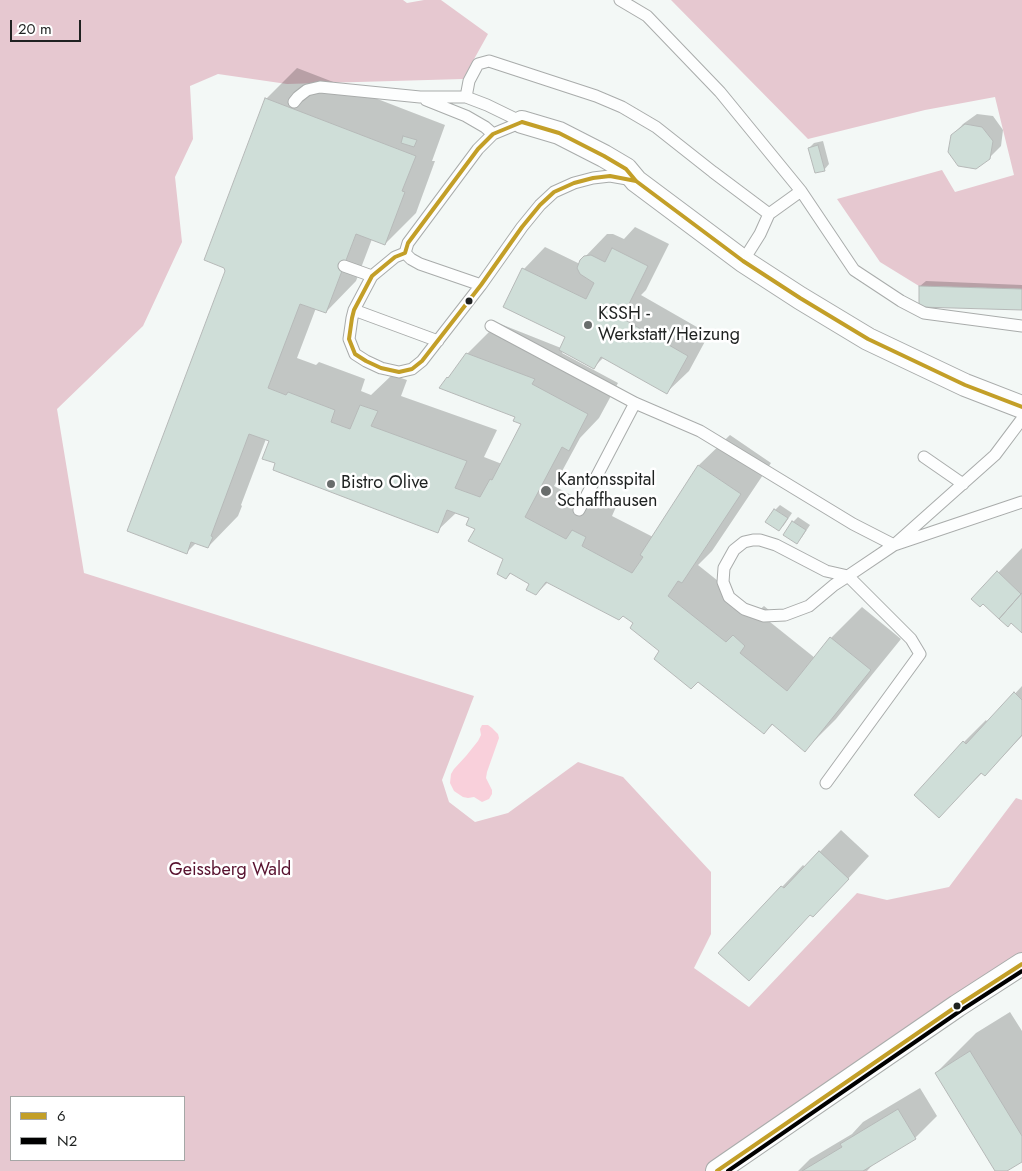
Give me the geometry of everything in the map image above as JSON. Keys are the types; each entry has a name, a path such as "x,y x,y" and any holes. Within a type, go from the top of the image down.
{"street":[{"path":"522,122 559,133 626,169 636,181 743,260 800,298 868,339 966,385 1022,407"},
{"path":"717,1171 957,1006 1022,964"}],"lane":[{"path":"620,0 647,16 720,92 801,191 854,270 901,302 924,313 1022,326"},
{"path":"466,98 469,81 478,64 489,62 596,96 656,127 769,214"},
{"path":"294,102 307,90 320,87 420,97 466,98 487,105 522,122"},
{"path":"420,97 466,116 493,134"},
{"path":"522,122 493,134 478,149 408,243 405,252 395,257 372,276 354,310 349,339 356,354 361,358 381,368 399,372 412,369 422,361 438,341 522,227 540,205 554,192 574,183 593,178 610,176 636,181"},
{"path":"743,260 760,234 769,214 801,191"},
{"path":"405,252 411,259 420,264 480,285"},
{"path":"344,266 372,276"},
{"path":"354,310 438,341"},
{"path":"490,326 635,404 700,431 853,524 894,545 1022,502"},
{"path":"578,510 635,404"},
{"path":"826,783 920,654 911,639 848,576 826,571 776,545 760,540 744,542 734,550 724,568 723,582 729,598 744,609 764,616 785,615 809,606 834,585 848,576 894,545 995,455 1022,419"},
{"path":"924,457 963,484"}],"green space":[{"name":"Geissberg Wald","path":"0,0 403,0 407,3 441,0 488,34 463,79 287,84 218,74 190,86 193,139 175,177 182,242 143,326 57,409 84,573 474,696 442,780 449,802 475,822 508,813 578,762 623,777 711,872 711,934 694,968 749,1007 857,893 887,900 949,887 1016,798 1022,800 1022,964 717,1171 0,1171"},
{"path":"671,0 1022,0 1022,289 919,286 880,262 837,199 942,170 955,192 1014,175 995,97 925,110 808,139"}],"shaded area":[{"path":"482,725 488,725 492,728 499,738 486,778 492,794 489,799 482,802 474,797 463,797 454,791 450,783 451,774 454,769 478,741"}],"building":[{"path":"265,98 416,156 402,191 405,192 385,245 356,234 326,313 300,304 268,388 286,395 288,392 335,410 331,422 350,429 360,405 378,411 371,426 467,461 455,488 480,497 490,479 492,480 521,424 513,421 515,417 439,388 466,353 535,379 532,384 588,414 569,451 562,447 525,517 566,539 572,530 586,537 582,546 632,573 643,557 640,555 698,465 741,494 682,583 678,581 668,596 726,642 733,635 745,646 740,653 787,691 830,637 871,670 805,752 772,724 764,734 698,682 691,689 654,659 659,651 630,628 633,623 623,616 619,620 546,582 536,595 526,590 529,584 510,573 506,579 497,574 503,559 468,541 475,529 466,525 469,518 447,510 438,533 273,470 275,463 262,459 269,441 249,434 208,548 191,542 187,554 127,531 225,271 224,268 204,260"},
{"path":"965,124 982,127 993,141 990,159 976,169 958,166 948,152 951,135"},
{"path":"403,136 417,140 414,147 401,143"},
{"path":"818,145 825,171 815,173 808,148"},
{"name":"KSSH - Werkstatt/Heizung","path":"612,248 648,266 624,314 615,309 613,313 688,356 667,394 601,357 594,369 559,350 565,337 503,307 522,268 586,299 594,283 580,274 577,268 580,260 584,256 591,255 605,262"},
{"path":"919,286 1022,289 1022,310 919,307"},
{"path":"774,509 788,518 779,531 765,522"},
{"path":"792,521 806,530 797,544 783,535"},
{"path":"997,571 1021,594 999,619 983,604 980,607 971,599"},
{"path":"1022,593 1022,633 1011,623 1008,627 999,619"},
{"path":"1014,692 1022,700 1022,735 985,776 981,773 939,818 914,795 963,741 966,744"},
{"path":"819,851 849,879 813,917 810,915 749,981 718,953 781,886 784,888"},
{"path":"970,1051 1022,1136 1022,1162 1007,1171 995,1171 935,1073"},
{"path":"898,1109 916,1139 863,1171 802,1171 842,1147 840,1144"}],"transit line":[{"name":"6","path":"522,122 493,134 478,149 408,243 405,253 395,257 372,276 354,310 352,318 349,339 355,354 381,368 399,372 412,369 422,361 481,285 522,227 540,205 554,192 574,183 593,178 610,176 636,181"},
{"name":"6","path":"522,122 559,133 626,169 636,181 743,261 868,339 965,385 1022,407"},
{"name":"6","path":"717,1171 957,1006 1022,964"},
{"name":"N2","path":"728,1171 960,1011 1022,971"}],"place":[{"name":"KSSH - Werkstatt/Heizung","path":"588,325"},
{"name":"Bistro Olive","path":"331,484"},
{"name":"Kantonsspital Schaffhausen","path":"546,491"}]}
